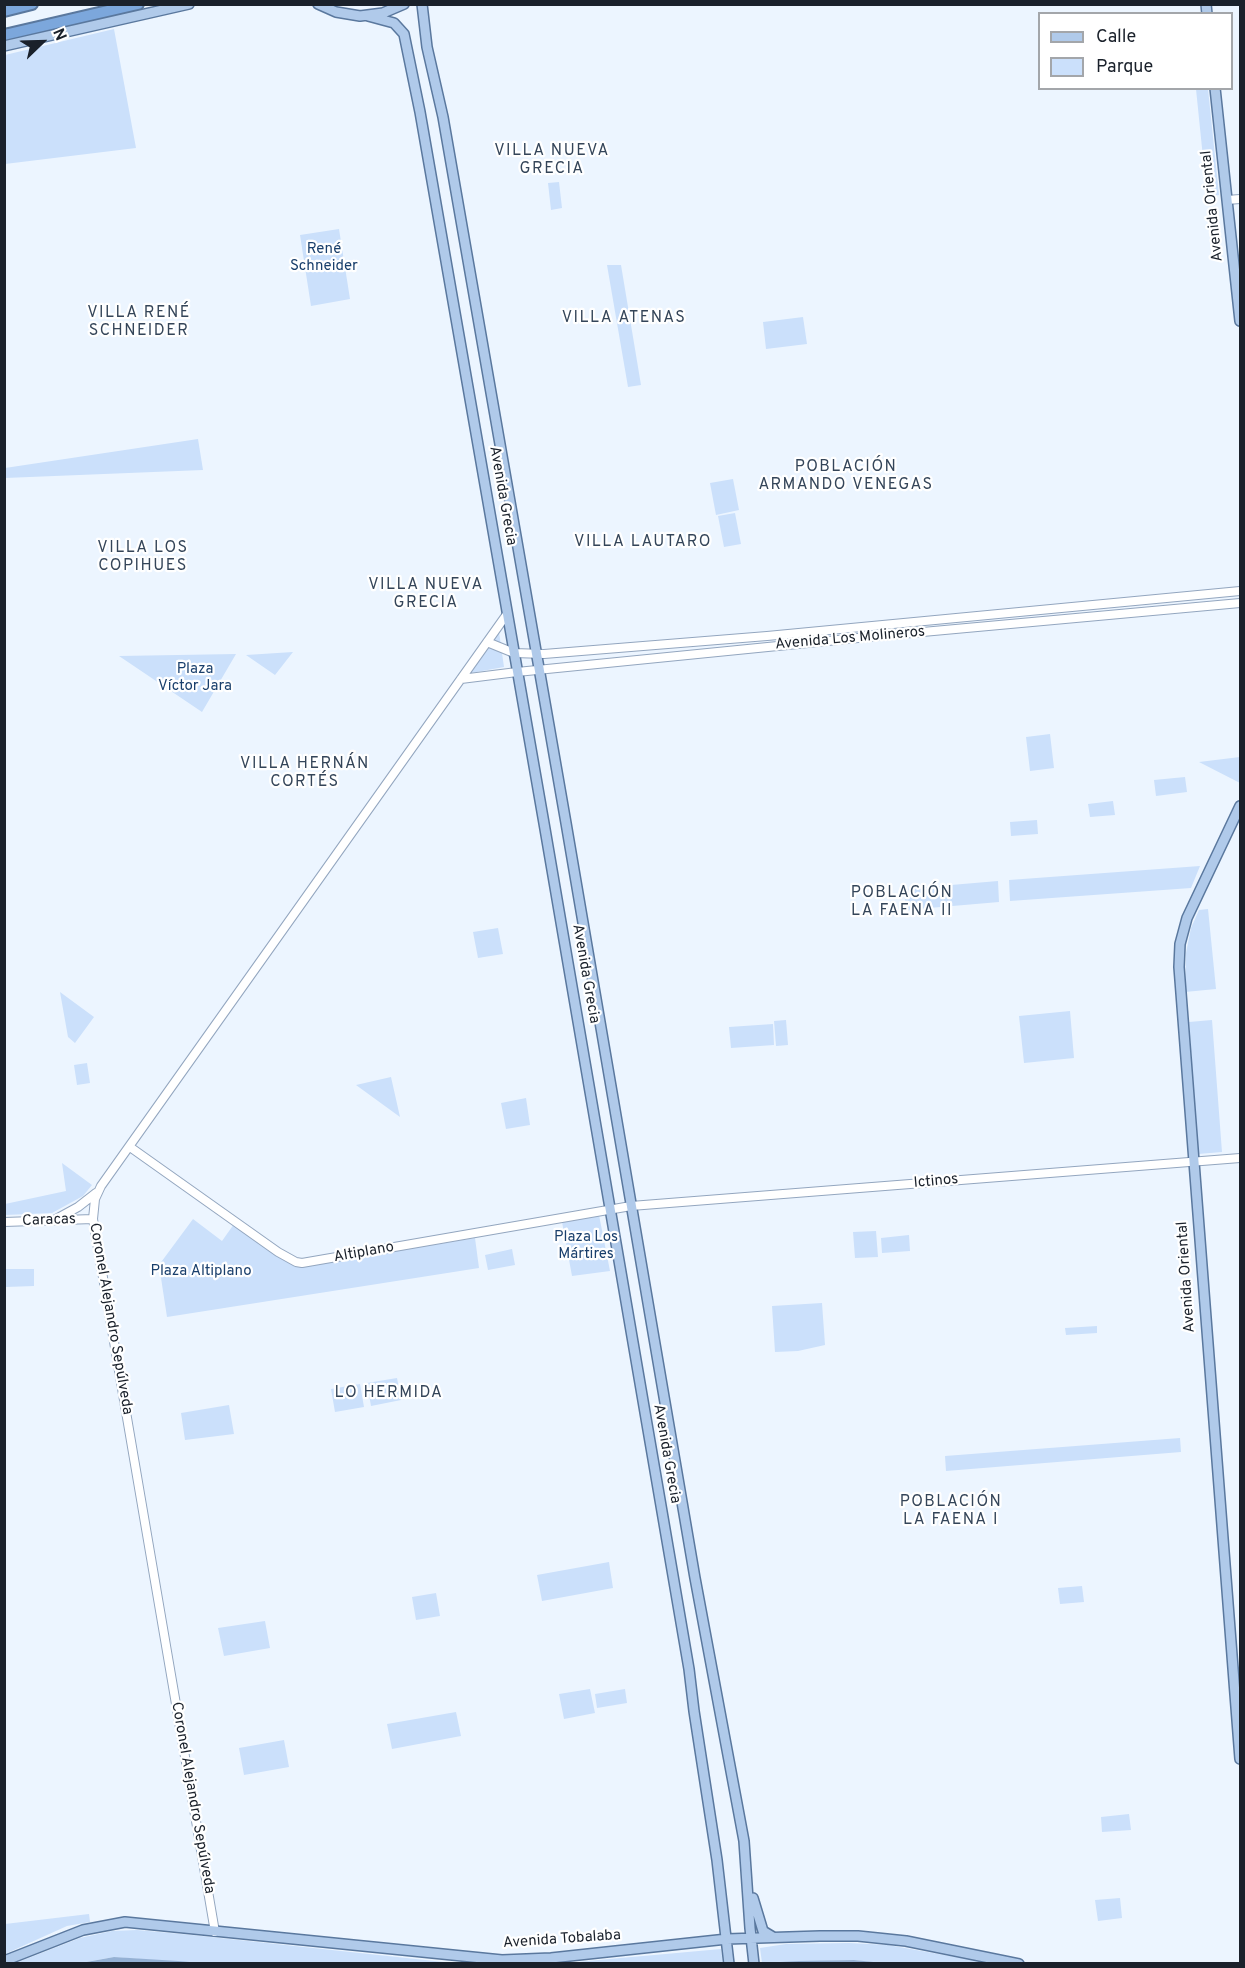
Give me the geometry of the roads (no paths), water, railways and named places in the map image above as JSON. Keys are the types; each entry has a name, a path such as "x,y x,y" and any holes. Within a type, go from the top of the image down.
{"highway":[{"path":"4,11 33,4"},
{"path":"4,35 138,4"}],"main road":[{"path":"4,46 189,4"},
{"path":"318,4 348,15 368,16 383,13 404,4"},
{"name":"Avenida Grecia","path":"422,4 427,47 442,117 746,1858 754,1962"},
{"name":"Avenida Grecia","path":"368,16 394,23 401,29 406,40 689,1669 729,1963"},
{"name":"Avenida Oriental","path":"1215,90 1240,321"},
{"name":"Avenida Oriental","path":"1240,806 1190,910 1180,944 1180,987 1240,1759"},
{"path":"746,1858 758,1918 763,1931 772,1937"},
{"name":"Avenida Tobalaba","path":"4,1961 83,1930 114,1923 139,1922 215,1932 502,1960 551,1958 727,1939 820,1936 906,1941 1019,1964"}],"street":[{"path":"1227,200 1240,199"},
{"name":"Avenida Los Molineros","path":"487,642 514,653 536,654 767,636 1240,591"},
{"name":"Avenida Los Molineros","path":"461,679 1240,603"},
{"name":"Coronel Alejandro Sepúlveda","path":"215,1932 93,1219 93,1205 98,1192 507,614"},
{"name":"Altiplano","path":"130,1147 278,1252 298,1263 631,1206"},
{"name":"Ictinos","path":"631,1206 1240,1158"},
{"path":"51,1221 70,1212 98,1192"},
{"name":"Caracas","path":"4,1222 93,1219"}],"district":[{"name":"VILLA NUEVA GRECIA","path":"552,161"},
{"name":"VILLA ATENAS","path":"624,319"},
{"name":"VILLA RENÉ SCHNEIDER","path":"139,323"},
{"name":"POBLACIÓN ARMANDO VENEGAS","path":"846,477"},
{"name":"VILLA LAUTARO","path":"643,543"},
{"name":"VILLA LOS COPIHUES","path":"143,558"},
{"name":"VILLA NUEVA GRECIA","path":"426,595"},
{"name":"VILLA HERNÁN CORTÉS","path":"305,774"},
{"name":"POBLACIÓN LA FAENA II","path":"902,903"},
{"name":"LO HERMIDA","path":"389,1394"},
{"name":"POBLACIÓN LA FAENA I","path":"951,1512"}],"park label":[{"name":"René Schneider","path":"324,258"},
{"name":"Plaza Víctor Jara","path":"195,678"},
{"name":"Plaza Los Mártires","path":"586,1246"},
{"name":"Plaza Altiplano","path":"201,1272"}]}
